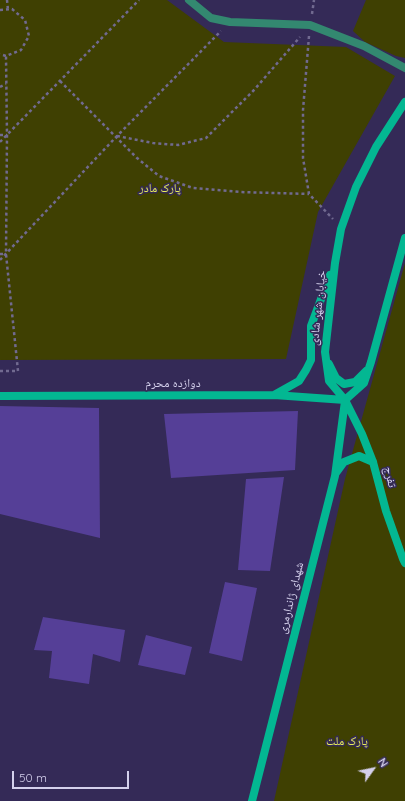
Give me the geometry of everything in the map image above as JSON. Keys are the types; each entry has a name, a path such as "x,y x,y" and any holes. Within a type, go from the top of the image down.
{"main road":[{"name":"خیابان شهر شادی","path":"345,400 329,381 325,352 335,263 341,229 356,187 376,147 405,102"},
{"path":"345,400 364,383 372,362 405,238"},
{"path":"274,395 298,381 311,360 311,326 335,263"},
{"path":"325,352 336,378 344,384 355,382 366,373 372,362"},
{"name":"دوازده محرم","path":"0,396 274,395 345,400"},
{"name":"تفرج","path":"345,400 362,434 373,462 386,511 402,559 405,563"},
{"name":"شهدای ژاندارمری","path":"252,801 335,476 345,400"},
{"path":"335,476 344,462 359,456 373,462"}],"lane":[{"path":"189,0 211,18 230,22 310,25 364,46 405,68"}],"path":[{"path":"7,0 8,10"},
{"path":"0,142 139,0"},
{"path":"314,0 310,25 304,110 303,158 309,194 341,229"},
{"path":"0,10 12,9 25,20 29,36 21,50 6,56 0,54"},
{"path":"0,260 117,136 230,22"},
{"path":"117,136 153,143 178,145 206,138 254,90 310,25"},
{"path":"0,371 18,371 6,254 6,56"},
{"path":"60,81 117,136 137,158 159,176 193,188 240,192 309,194"},
{"path":"0,87 6,84"},
{"path":"0,135 7,135"},
{"path":"0,254 6,254"}],"green space":[{"name":"پارک مادر","path":"0,0 167,0 224,42 346,47 395,76 318,212 286,359 0,360"},
{"path":"366,0 405,0 405,58 396,56 365,42 353,31"},
{"name":"پارک ملت","path":"405,263 405,801 274,801 345,479"}],"building":[{"path":"0,406 99,408 100,538 0,514"},
{"path":"298,411 295,470 171,478 164,414"},
{"path":"284,477 270,571 238,570 246,479"},
{"path":"225,582 257,588 242,661 209,653"},
{"path":"43,617 125,630 120,662 93,654 89,684 49,678 52,651 34,650"},
{"path":"146,635 192,647 185,675 138,665"}]}
